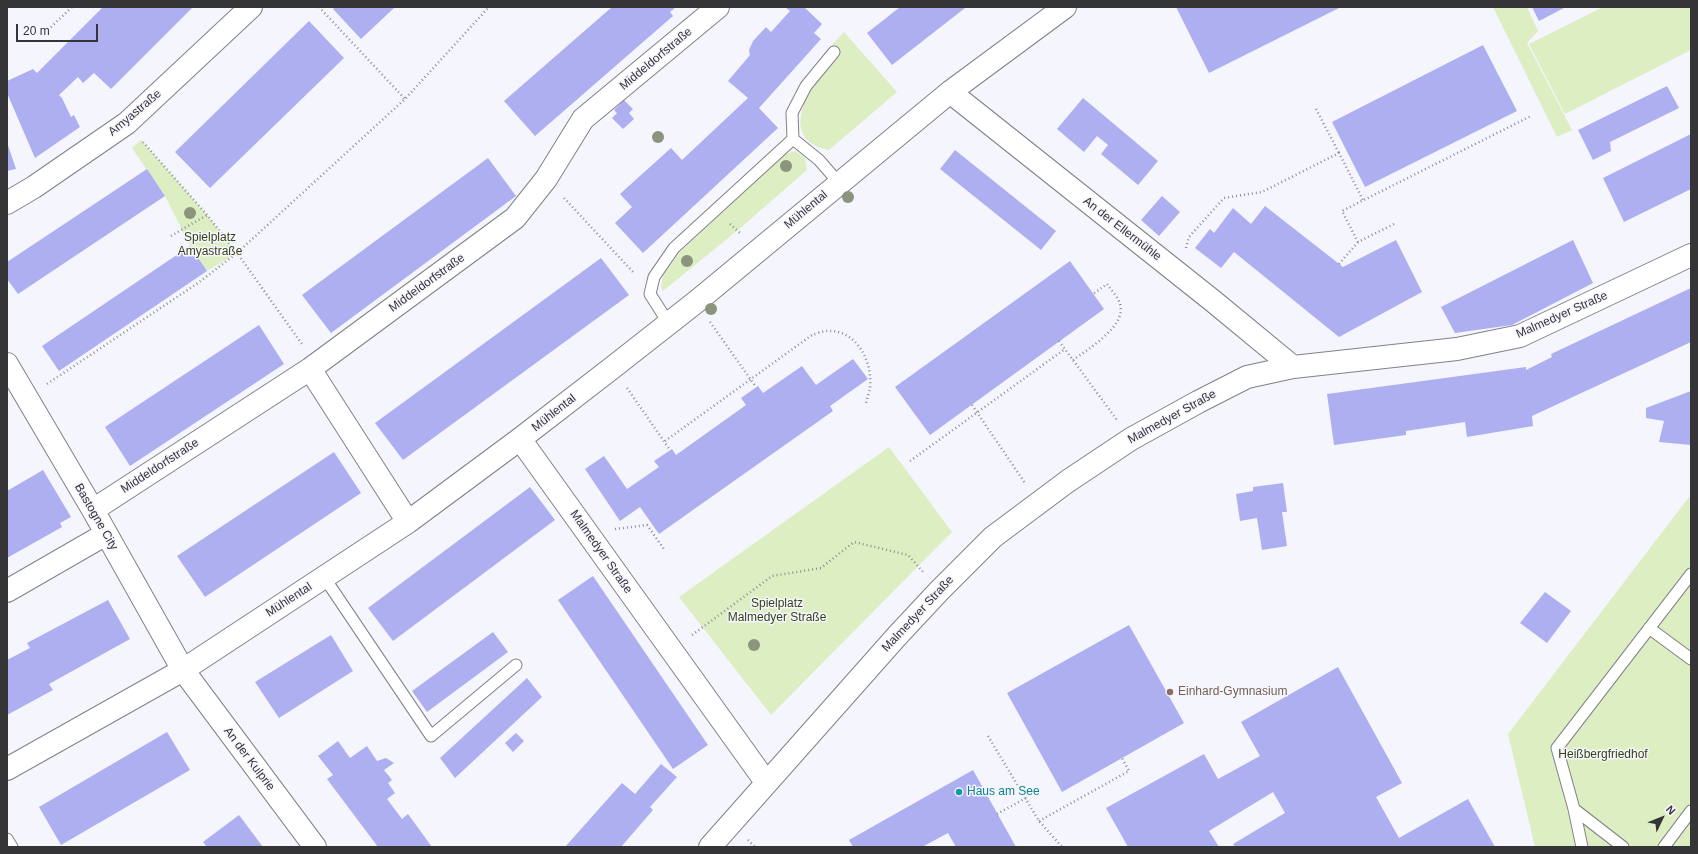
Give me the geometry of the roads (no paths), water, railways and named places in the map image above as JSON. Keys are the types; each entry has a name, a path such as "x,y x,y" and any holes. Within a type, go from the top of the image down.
{"street":[{"name":"Amyastraße","path":"7,202 34,187 127,123 251,7"},
{"name":"Middeldorfstraße","path":"93,510 313,366 515,218 546,179 583,119 718,7"},
{"name":"Mühlental","path":"7,769 183,670 408,522 520,439 669,324 950,92 1065,7"},
{"name":"An der Ellermühle","path":"950,92 1180,274 1293,367"},
{"name":"Malmedyer Straße","path":"710,847 766,782 939,591 993,537 1068,481 1131,439 1247,377 1293,367 1457,349 1520,336 1691,255"},
{"name":"Bastogne City","path":"7,364 93,510 183,670"},
{"path":"313,366 408,522"},
{"name":"Malmedyer Straße","path":"520,439 766,782"},
{"path":"7,591 106,534"},
{"name":"An der Kulprie","path":"183,670 315,847"}],"lane":[{"path":"834,52 806,86 792,113 793,139 819,160 838,183"},
{"path":"669,324 650,294 654,277 674,248 793,139"},
{"path":"1582,847 1574,808 1557,748 1691,574"},
{"path":"324,577 431,736 516,666"},
{"path":"1649,628 1691,659"},
{"path":"1574,808 1623,847"},
{"path":"1664,847 1691,811"},
{"path":"7,839 12,847"}],"place":[{"name":"Einhard-Gymnasium","path":"1170,692"},
{"name":"Haus am See","path":"959,792"}],"park label":[{"name":"Spielplatz Amyastraße","path":"210,245"},
{"name":"Spielplatz Malmedyer Straße","path":"777,611"},
{"name":"Heißbergfriedhof","path":"1603,755"}]}
